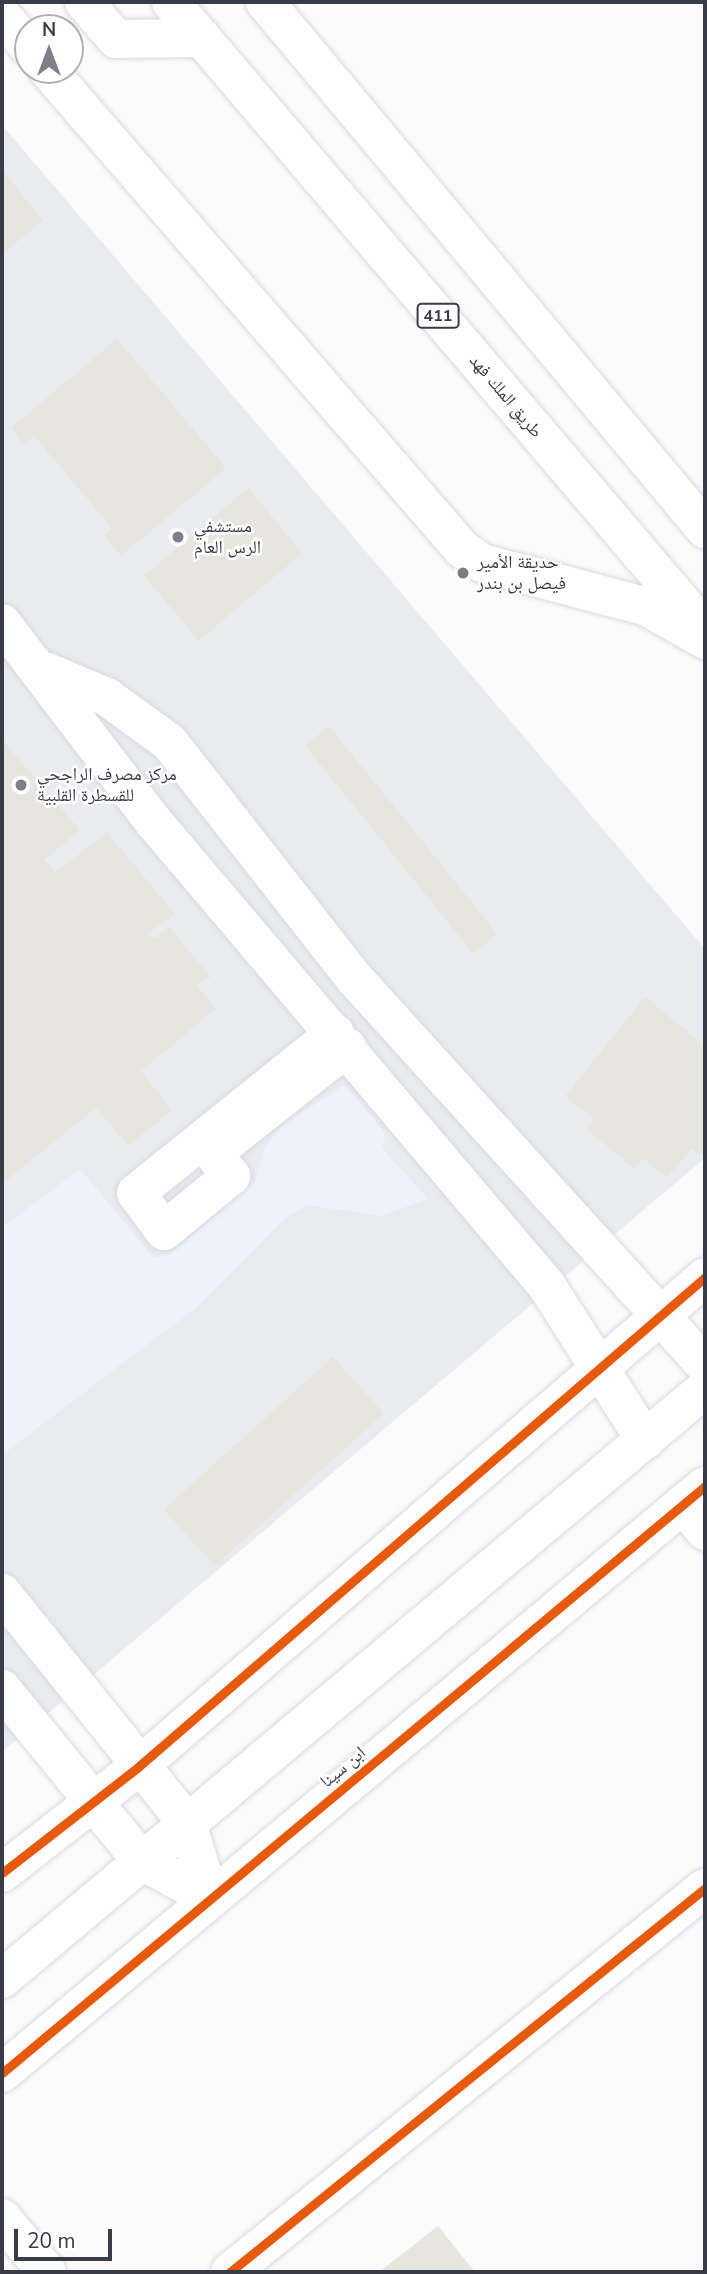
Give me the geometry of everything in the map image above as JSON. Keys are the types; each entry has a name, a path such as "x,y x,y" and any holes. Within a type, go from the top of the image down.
{"street":[{"path":"84,2 116,39 202,38"},
{"name":"طريق الملك فهد","path":"171,2 705,630"},
{"path":"265,2 705,529"},
{"path":"2,16 14,30"},
{"path":"60,84 462,549 482,563 648,607 705,640"},
{"path":"2,623 40,668 153,821 333,1030 547,1286 597,1370 645,1440"},
{"path":"40,668 107,697 169,742 355,979 705,1365"},
{"path":"333,1030 136,1193 163,1231 231,1176 213,1153 333,1030 355,979"},
{"path":"2,1873 138,1767 705,1277"},
{"path":"2,1979 705,1389"},
{"name":"ابن سينا","path":"2,2073 210,1898 698,1507"},
{"path":"2,1592 13,1633 187,1823 210,1898"},
{"path":"2,1689 142,1861 210,1898"},
{"path":"230,2272 705,1888"},
{"path":"2,2218 47,2272"}],"shaded area":[{"name":"مستشفي الرس العام","path":"2,125 705,949 705,1158 2,1752"},
{"path":"345,1085 385,1133 382,1148 428,1199 381,1216 307,1205 285,1218 197,1307 2,1455 2,1228 80,1169 154,1258 170,1254 256,1180 265,1147 282,1125"}],"building":[{"path":"2,169 43,221 2,254"},
{"path":"117,339 226,468 121,556 104,535 112,528 34,436 24,444 11,428"},
{"path":"248,488 303,553 198,641 144,575"},
{"path":"329,726 498,934 474,954 305,746"},
{"path":"2,740 80,830 44,860 55,872 28,894 107,832 175,914 146,934 155,938 169,927 211,977 196,984 216,1009 141,1071 172,1110 128,1146 96,1108 2,1184"},
{"path":"645,997 705,1046 705,1157 691,1149 667,1178 643,1158 634,1168 586,1129 594,1119 565,1096"},
{"path":"333,1357 384,1413 214,1566 164,1510"},
{"path":"438,2226 475,2272 379,2272"}],"cycle path":[{"path":"2,1873 138,1767 705,1277"},
{"path":"2,2073 705,1486"},
{"path":"230,2272 705,1888"}],"place":[{"name":"مستشفي الرس العام","path":"178,537"},
{"name":"حديقة الأمير فيصل بن بندر","path":"463,573"},
{"name":"مركز مصرف الراجحي للقسطرة القلبية","path":"21,785"}]}
